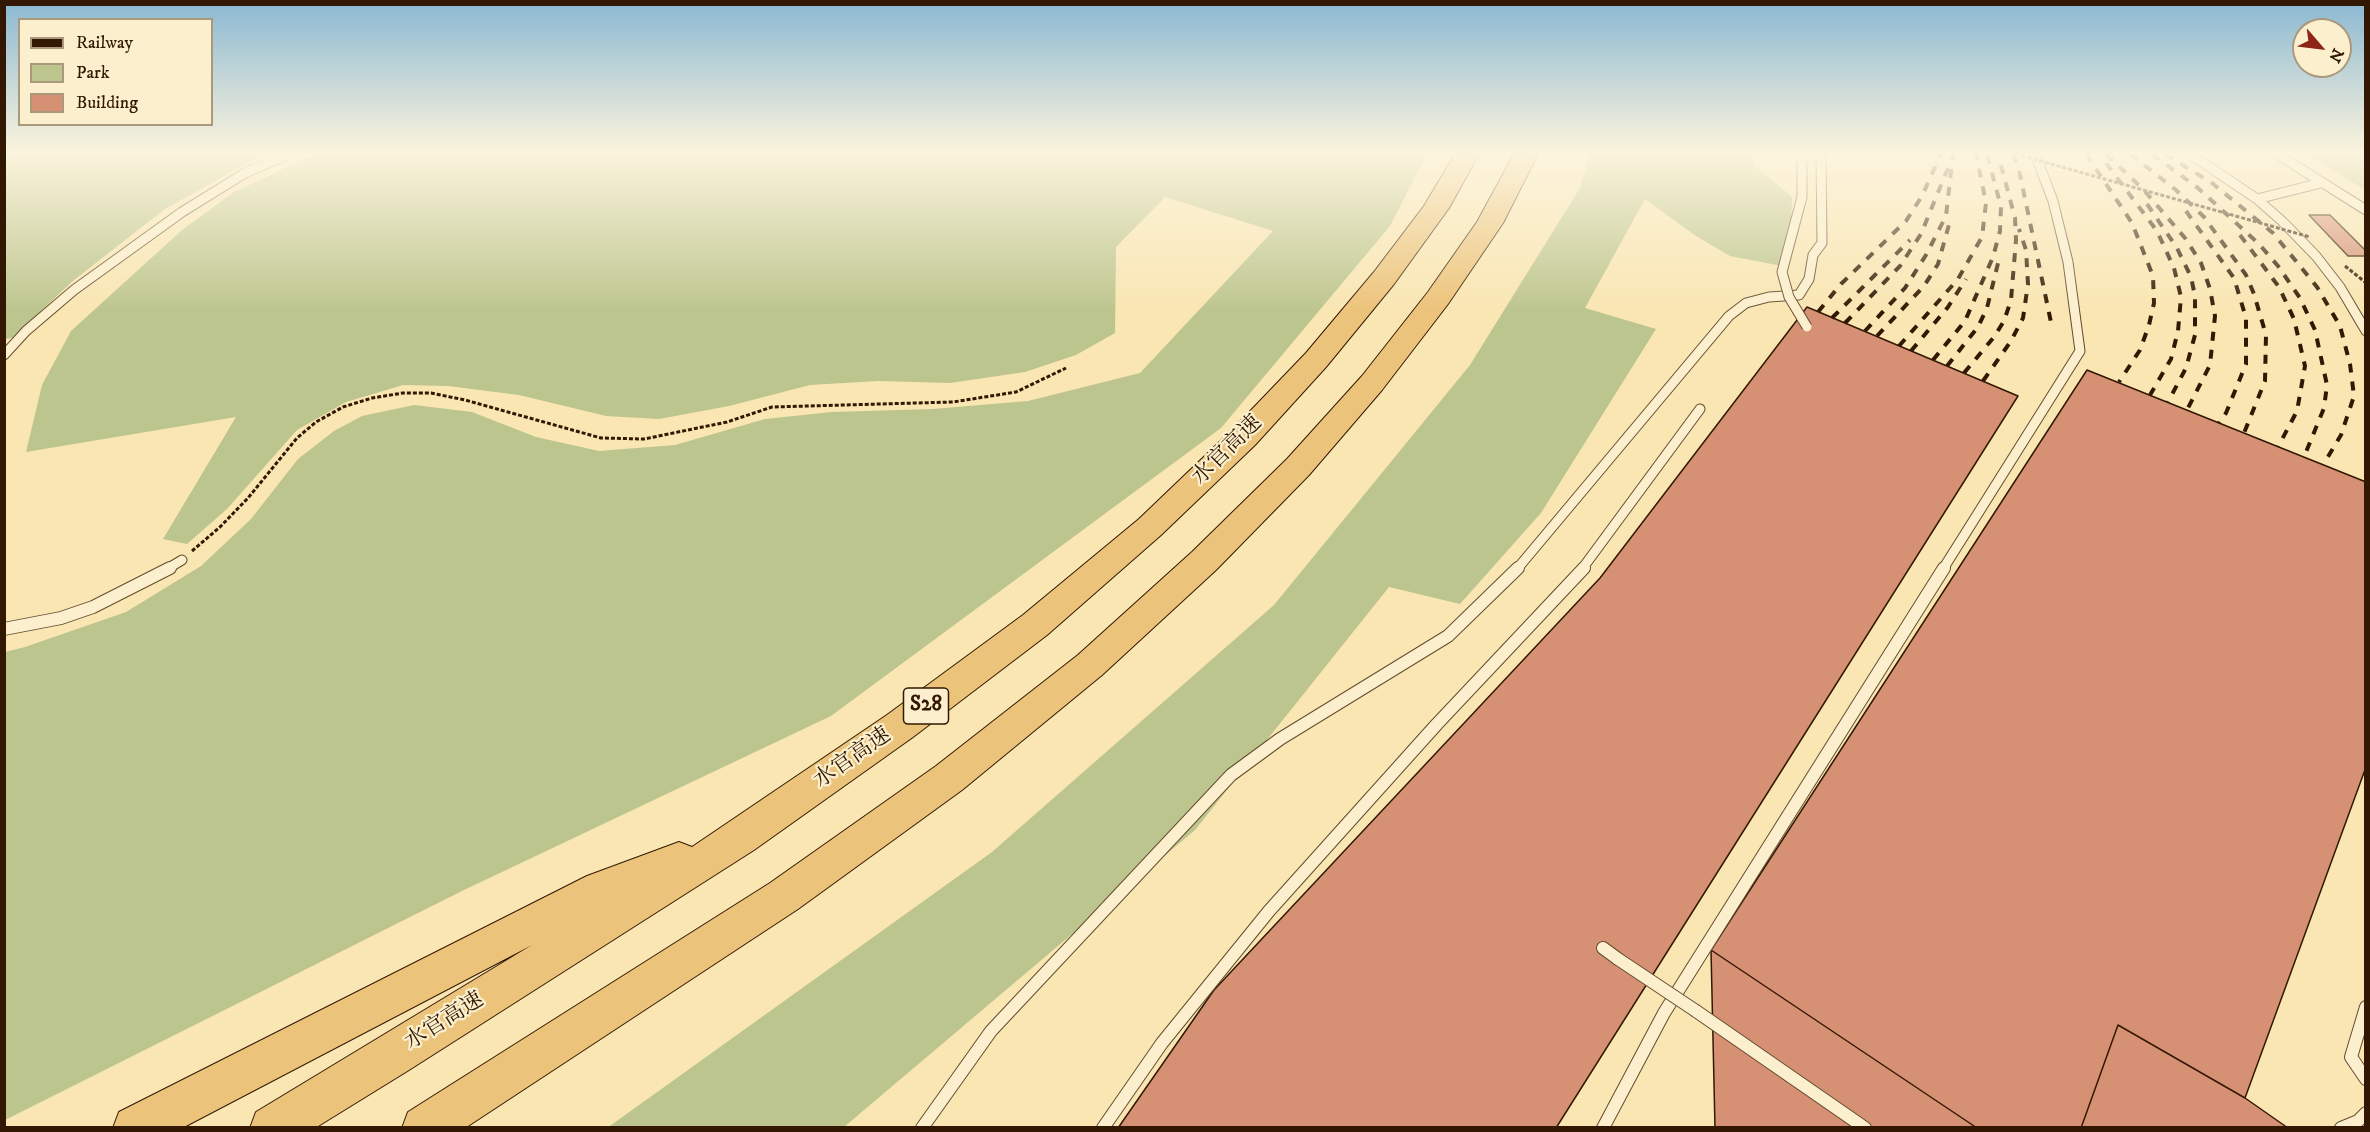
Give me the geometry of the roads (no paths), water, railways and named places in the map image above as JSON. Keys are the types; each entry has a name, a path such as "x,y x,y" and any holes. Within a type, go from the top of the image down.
{"highway":[{"name":"水官高速","path":"272,1128 394,1055 740,838 900,726 1035,625 1150,527 1244,437 1316,360 1384,278 1437,207"},
{"path":"424,1128 784,896 949,778 1090,665 1204,561 1298,467 1372,383 1438,298 1490,223 1498,207"},
{"path":"135,1128 601,889 740,838"},
{"path":"440,1128 499,1080"}],"lane":[{"path":"4,355 26,331 74,290 190,207"},
{"path":"1799,207 1782,272 1790,297 1807,327"},
{"path":"922,1128 991,1031 1231,775 1280,739 1448,636 1507,581 1729,316 1746,303 1769,297 1799,295 1809,279 1813,255 1822,243 1822,207"},
{"path":"1603,1128 1664,1013 2080,351 2068,262 2054,207"},
{"path":"2265,207 2316,256 2346,296 2366,331"},
{"path":"1103,1128 1162,1043 1269,911 1516,638 1592,559 1700,409"},
{"path":"4,629 61,618 93,607 157,576 182,560"},
{"path":"1603,948 1865,1128"},
{"path":"2366,1007 2351,1057 2366,1079"},
{"path":"2341,1128 2358,1121 2366,1113"}],"railway":[{"path":"1818,312 1841,284 1906,221 1915,207"},
{"path":"1845,323 1900,266 1921,234 1932,207"},
{"path":"1865,331 1905,288 1926,255 1946,216 1947,207"},
{"path":"1899,346 1958,279 1982,237 1986,207"},
{"path":"1933,360 1965,321 1993,257 2000,231 2001,207"},
{"path":"1964,373 1994,337 2004,321 2011,300 2016,240 2012,207"},
{"path":"2027,207 2052,327"},
{"path":"2119,382 2140,350 2154,303 2153,276 2132,223 2121,207"},
{"path":"2139,207 2157,231 2174,268 2181,297 2178,331 2171,359 2150,395"},
{"path":"2149,207 2177,248 2191,277 2195,296 2195,335 2186,368 2168,402"},
{"path":"2158,207 2185,238 2201,263 2210,289 2215,316 2210,365 2187,410"},
{"path":"2193,207 2204,217 2246,275 2266,335 2265,381 2244,433"},
{"path":"2219,207 2259,244 2278,266 2300,298 2315,330 2327,385 2324,408 2304,457"},
{"path":"2241,207 2273,233 2317,287 2340,326 2350,364 2354,396 2341,435 2323,465"},
{"path":"2186,211 2234,278 2246,318 2246,364 2226,413 2219,423"},
{"path":"1877,336 1924,286 1938,264 1950,221"},
{"path":"1983,381 2011,341 2023,318 2028,284 2026,250 2019,229"},
{"path":"2240,235 2279,287 2294,319 2305,366 2297,411 2278,447"},
{"path":"1832,318 1910,240"},
{"path":"1947,366 1978,327 1987,308 2000,255"},
{"path":"1911,351 1948,307 1966,279"}]}
